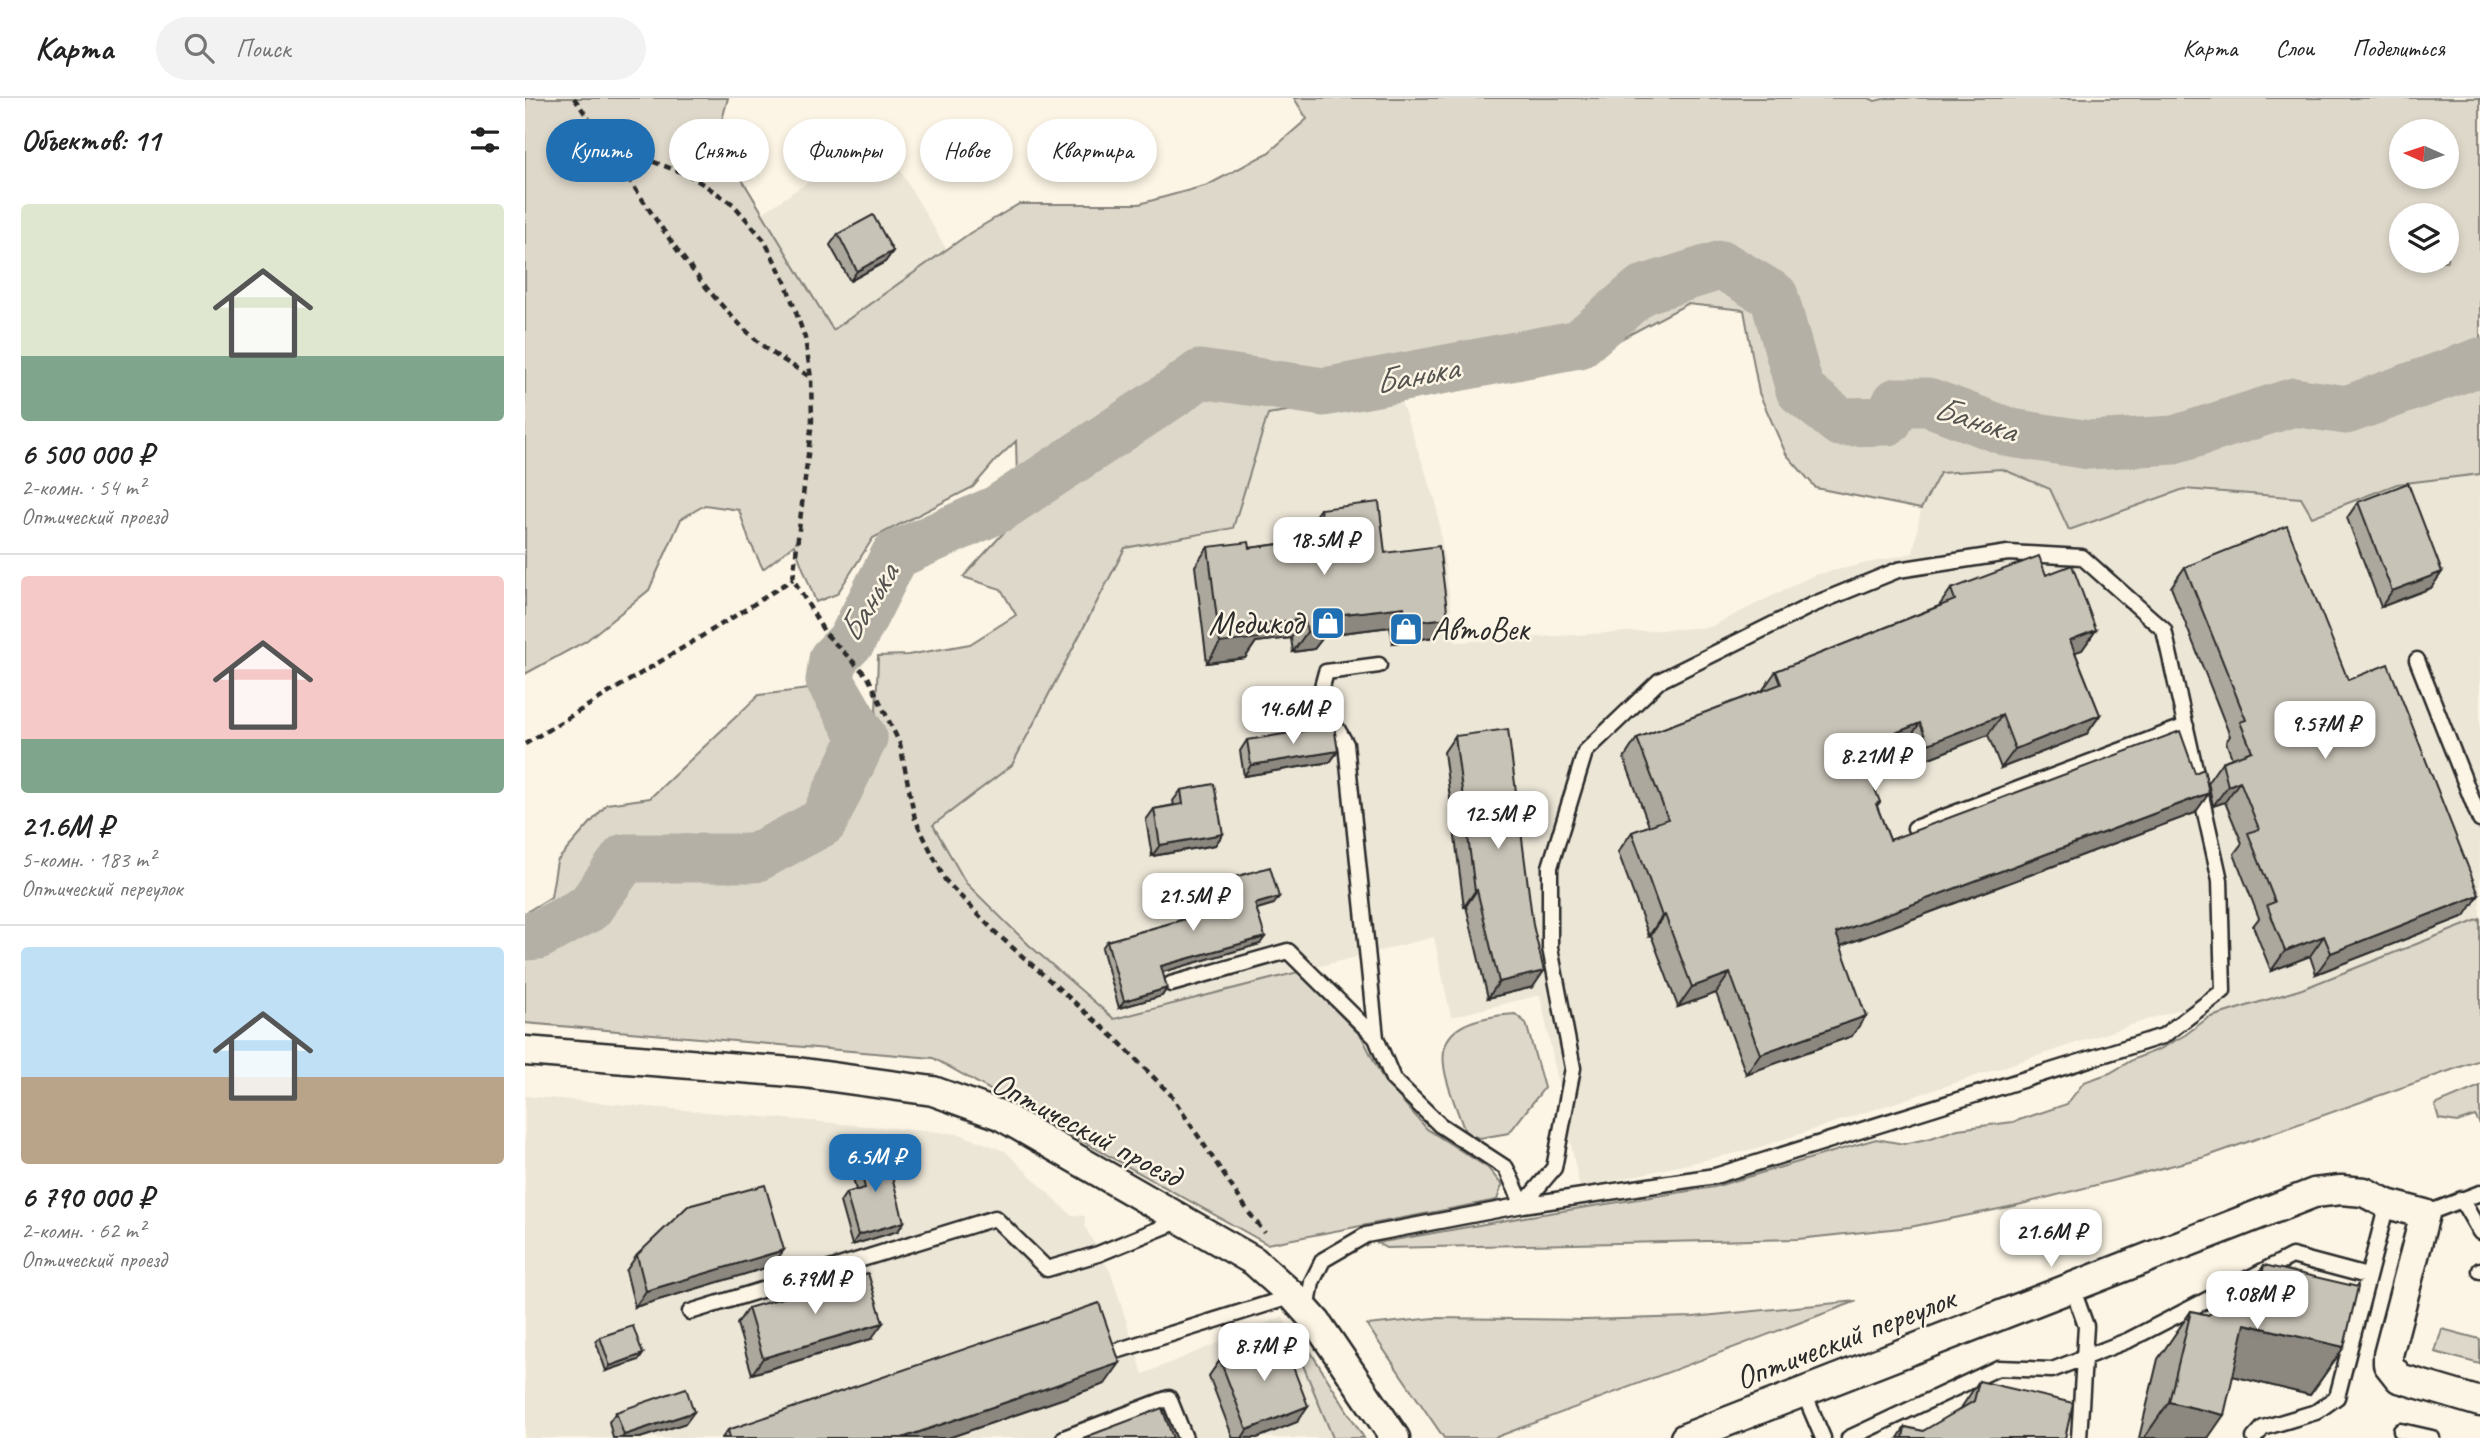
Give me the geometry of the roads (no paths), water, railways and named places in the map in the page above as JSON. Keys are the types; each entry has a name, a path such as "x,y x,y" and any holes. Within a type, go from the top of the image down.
{"street":[{"name":"Оптический проезд","path":"525,1051 804,1073 933,1091 1000,1115 1254,1262 1317,1323 1395,1438"},
{"name":"Оптический переулок","path":"1685,1438 2314,1193 2341,1190 2364,1192 2387,1204 2425,1214"},
{"path":"2425,1214 2388,1355 2388,1364 2399,1378 2480,1402"}],"lane":[{"path":"1113,1352 1300,1304 1323,1260 1366,1235 1523,1205 1715,1176 2163,1035 2223,990 2220,880 2164,630 2082,557 2008,553 1898,570 1812,605 1659,681 1585,751 1550,867 1550,948 1573,1068 1555,1168 1523,1205"},
{"path":"2417,660 2480,820"},
{"path":"1380,665 1327,672 1319,698 1346,744 1376,1038 1392,1079 1440,1125 1506,1168 1523,1205"},
{"path":"1915,828 2186,726"},
{"path":"1171,984 1288,951 1376,1038"},
{"path":"2425,1214 2480,1193"},
{"path":"2461,1199 2480,1232"},
{"path":"2254,1438 2263,1429 2316,1412 2337,1396 2387,1204"},
{"path":"690,1312 995,1218 1047,1269 1098,1254 1181,1220"},
{"path":"1849,1438 1998,1368 2052,1370 2129,1340 2292,1256 2368,1276"},
{"path":"2072,1287 2086,1326 2079,1438"},
{"path":"1803,1391 1823,1438"},
{"path":"1064,1438 1170,1398 1185,1438"},
{"path":"2401,1431 2433,1438"}],"waterway":[{"name":"Банька","path":"525,936 538,935 589,908 625,858 755,858 823,822 863,738 830,681 833,659 852,640 895,555 998,509 1200,374 1324,392 1579,344 1642,290 1722,265 1774,296 1800,390 1840,422 1888,421 1897,402 1928,402 2011,433 2089,445 2174,440 2294,402 2346,410 2480,362"}],"place":[{"name":"Медикод","path":"1328,623"},
{"name":"АвтоВек","path":"1406,629"}]}
